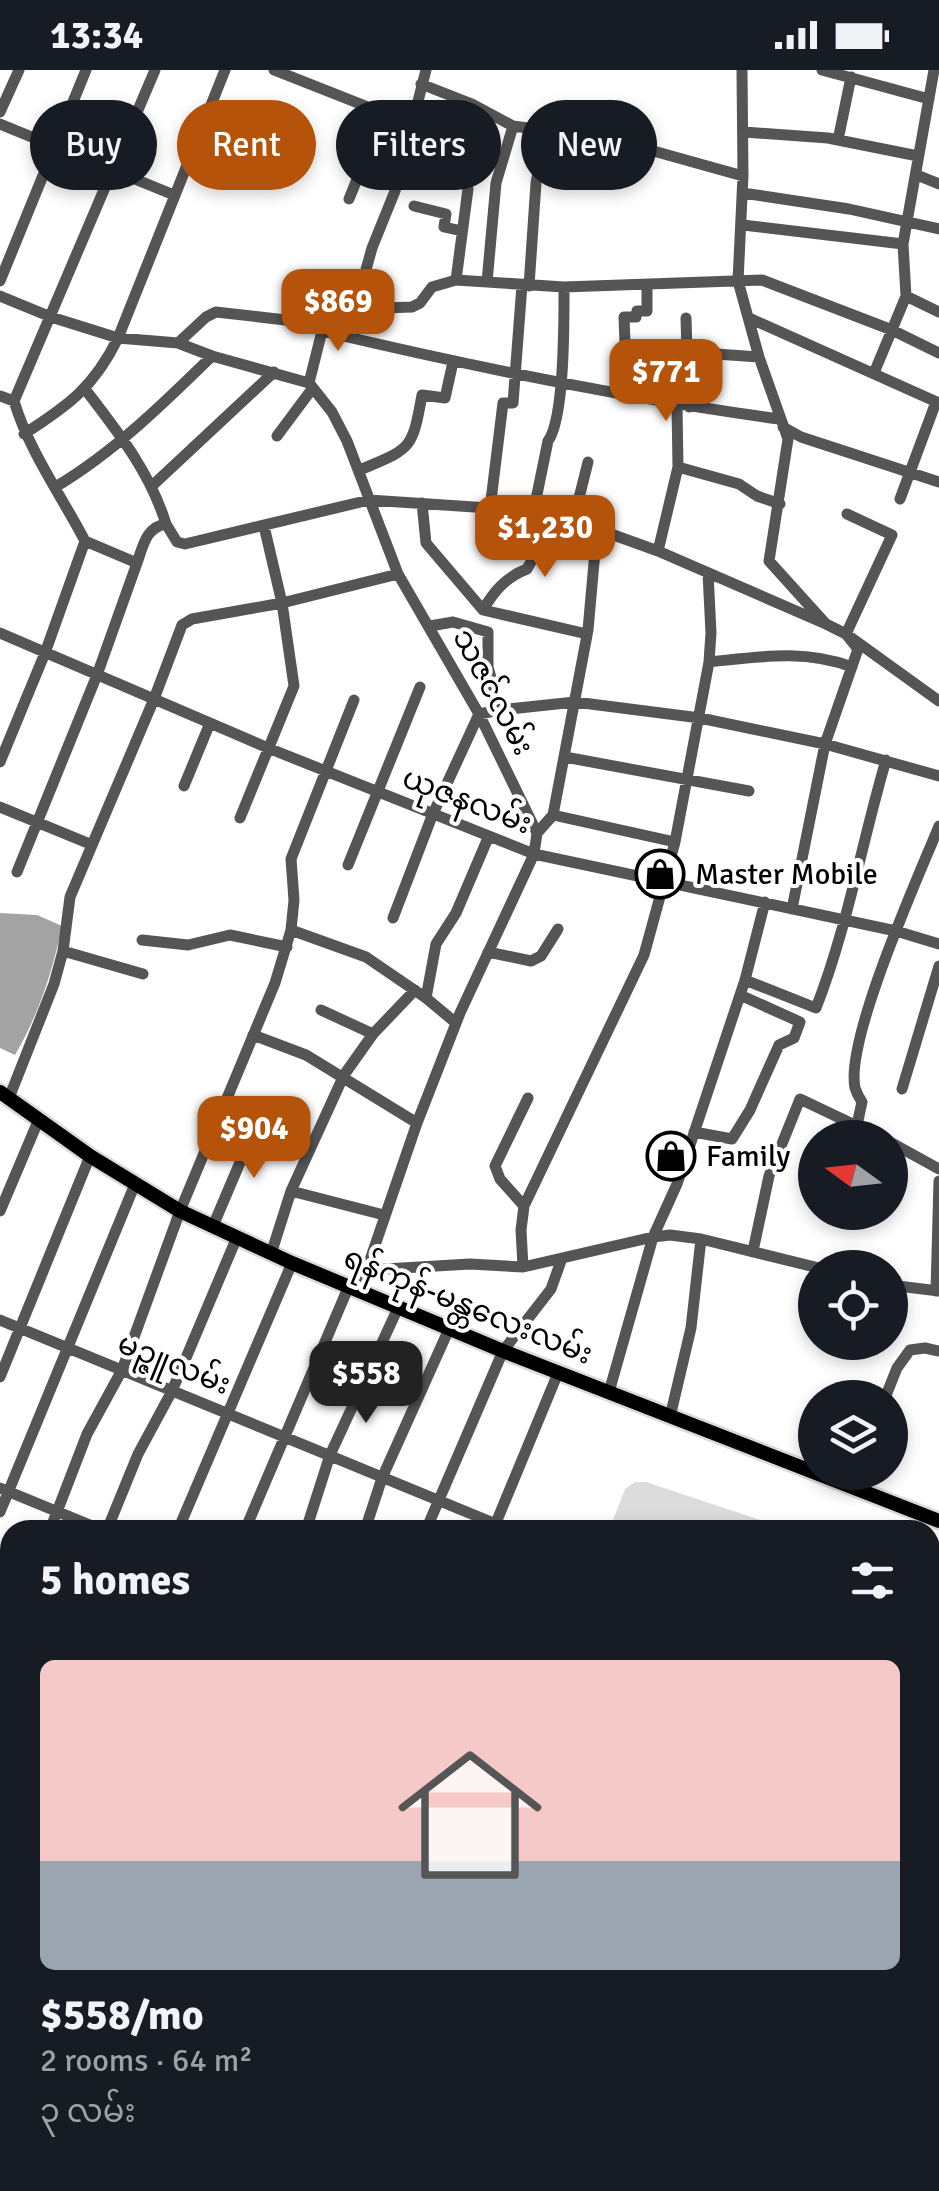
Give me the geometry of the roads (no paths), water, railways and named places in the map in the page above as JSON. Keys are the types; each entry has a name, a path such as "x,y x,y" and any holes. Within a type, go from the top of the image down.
{"main road":[{"name":"ရန်ကုန်-မန္တလေးလမ်း","path":"5,1095 90,1156 180,1211 272,1254 448,1330 670,1417 798,1461"},
{"name":"ရန်ကုန်-မန္တလေးလမ်း","path":"874,1490 935,1520"}],"street":[{"path":"0,112 19,70"},
{"path":"73,100 86,70"},
{"path":"142,100 155,70"},
{"path":"24,434 66,408 102,370 224,70"},
{"path":"274,70 347,100"},
{"path":"417,100 426,70"},
{"path":"742,70 743,224 738,281 788,439 769,561 826,624"},
{"path":"822,70 929,99"},
{"path":"874,374 906,296 903,244 936,72"},
{"path":"838,140 851,77"},
{"path":"421,84 521,127"},
{"path":"0,124 30,136"},
{"path":"486,282 496,183 514,126"},
{"path":"744,132 838,140 918,156"},
{"path":"657,152 742,176"},
{"path":"916,175 939,184"},
{"path":"157,188 174,195"},
{"path":"0,281 36,190"},
{"path":"104,190 14,400 24,434 85,541 138,562"},
{"path":"349,199 353,190"},
{"path":"355,308 372,248 395,190"},
{"path":"456,280 468,190"},
{"path":"486,540 503,404 513,404 535,190"},
{"path":"743,193 848,209 939,229"},
{"path":"414,206 446,214 444,227 462,231"},
{"path":"743,224 903,244"},
{"path":"278,436 310,386 322,328 355,308 412,307 432,287 456,280 564,287 762,280 892,330 939,353"},
{"path":"627,397 624,317 636,317 636,311 647,311 647,285"},
{"path":"532,514 548,441 554,434 565,342 564,287"},
{"path":"0,296 50,317 118,338 178,342 310,386"},
{"path":"906,296 939,312"},
{"path":"178,342 206,316 224,310 322,328 515,375 781,423 801,437 939,482"},
{"path":"658,552 678,468 686,318"},
{"path":"749,318 938,403 900,499"},
{"path":"687,352 760,357"},
{"path":"57,486 123,438 212,356"},
{"path":"360,470 403,451 414,437 422,395 445,398 453,362"},
{"path":"153,485 274,372"},
{"name":"သဇင်လမ်း","path":"310,386 332,412 360,470 398,574 479,714 537,832"},
{"path":"85,389 153,485 166,524 177,542 185,544 369,500 547,516 658,552 826,624 939,701"},
{"path":"0,396 14,400"},
{"path":"573,522 588,462"},
{"path":"678,468 740,484 780,504"},
{"path":"422,503 426,543 483,610 587,634"},
{"path":"846,514 892,535 846,634"},
{"path":"483,610 495,590 515,573 527,569 537,551 547,516"},
{"path":"17,872 98,675 146,538 154,528 166,524"},
{"path":"240,818 290,704 294,686 282,603 264,526"},
{"path":"249,1520 353,1290 368,1270 384,1215 456,1023 534,854 537,832 552,815 587,634 597,530"},
{"path":"0,762 85,541"},
{"path":"523,1268 524,1206 644,955 675,842 708,662 708,573"},
{"path":"5,1095 54,984 70,897 182,624 398,574"},
{"path":"430,626 453,622 488,632 488,668 500,710"},
{"name":"ယုဇနလမ်း","path":"0,634 432,816 534,854 896,931 939,944"},
{"path":"792,908 825,744 858,649 846,634"},
{"path":"708,662 797,655 829,658 852,667"},
{"path":"348,865 420,687"},
{"path":"54,1520 87,1434 122,1370 180,1211 287,948 294,900 291,859 354,700"},
{"path":"393,918 432,816 479,714 575,702 700,718 825,744 939,776"},
{"path":"184,786 210,722"},
{"path":"565,757 749,791"},
{"path":"745,980 816,1008 832,967 886,760"},
{"path":"0,807 90,844"},
{"path":"552,815 675,842"},
{"path":"858,1120 862,1102 855,1089 855,1068 864,1023 939,826"},
{"path":"426,998 436,944 456,912 488,838"},
{"path":"609,1392 653,1237 677,1184 745,980 765,902"},
{"path":"488,952 531,962 542,956 558,929"},
{"path":"291,930 351,950 426,998 456,1023"},
{"path":"142,940 188,944 230,935 287,948"},
{"path":"63,951 143,974"},
{"path":"902,1089 939,966"},
{"path":"272,1254 291,1191 344,1075 373,1034 414,990"},
{"path":"694,1132 732,1139 750,1110 779,1044 794,1038 800,1022 740,995"},
{"path":"321,1010 373,1034"},
{"path":"253,1036 306,1054 417,1123"},
{"path":"524,1206 495,1166 528,1098"},
{"path":"753,1251 769,1176 800,1099 844,1120"},
{"path":"0,1211 39,1118"},
{"path":"213,1226 241,1160 271,1123"},
{"path":"908,1152 939,1170"},
{"path":"0,1377 90,1156"},
{"path":"908,1287 937,1291 939,1181"},
{"path":"0,1512 4,1490 70,1348 135,1184"},
{"path":"291,1191 384,1215"},
{"path":"109,1520 138,1454 172,1391 237,1237"},
{"path":"368,1270 470,1264 523,1268 653,1237 701,1239 798,1263"},
{"path":"670,1417 692,1328 701,1239"},
{"path":"430,1520 503,1351 551,1289 561,1260"},
{"path":"182,1520 292,1263"},
{"path":"309,1520 330,1455 398,1308"},
{"name":"မဉ္ဇူလမ်း","path":"0,1320 479,1520"},
{"path":"367,1520 382,1478 448,1330"},
{"path":"892,1380 910,1350 939,1351"},
{"path":"497,1520 558,1373"},
{"path":"4,1490 78,1520"}],"place":[{"name":"Master Mobile","path":"660,874"},
{"name":"Family","path":"671,1156"}]}
